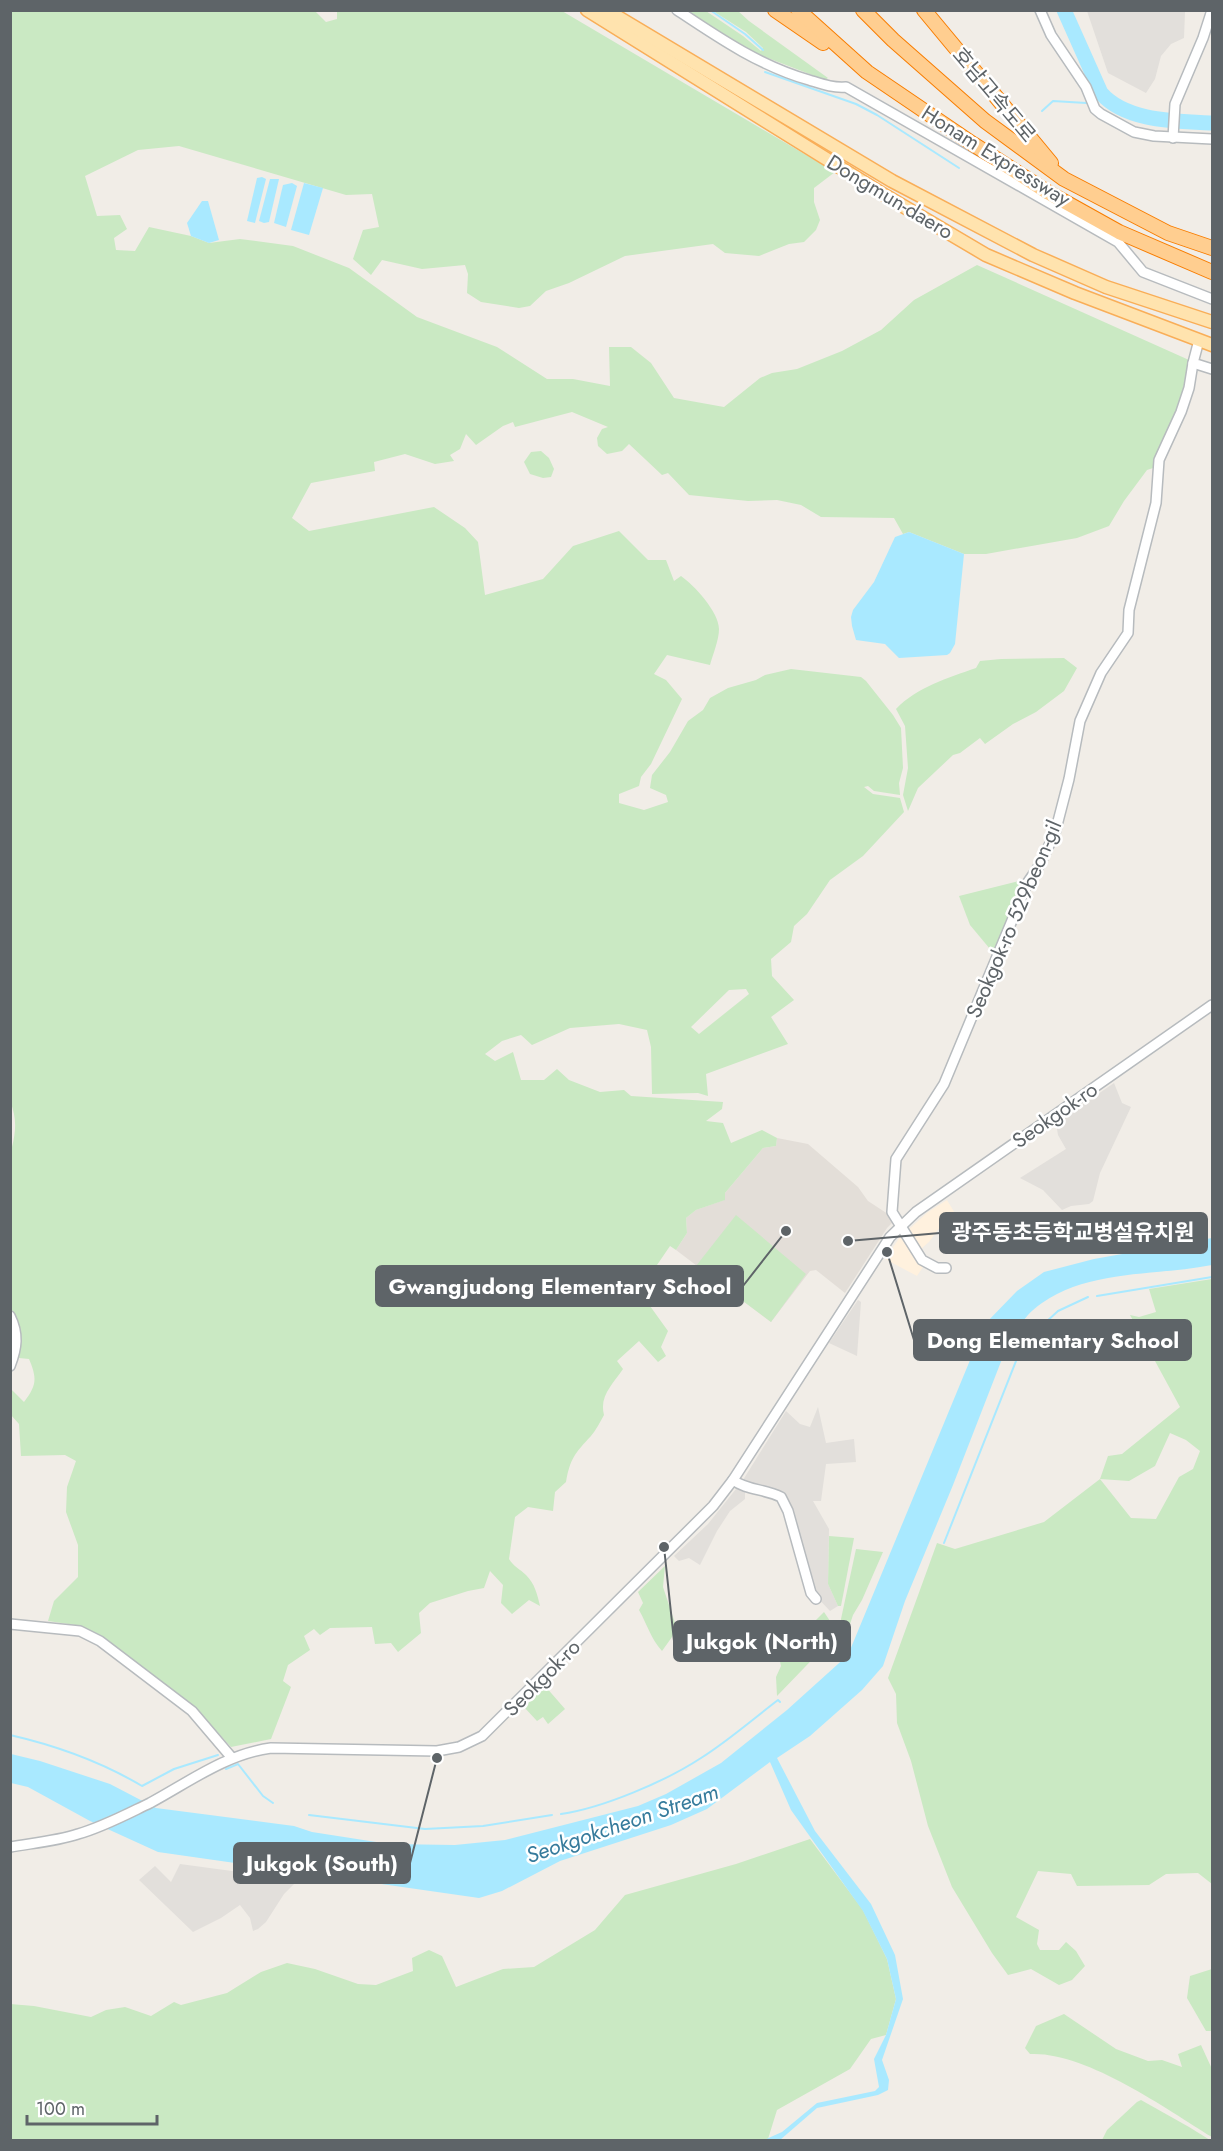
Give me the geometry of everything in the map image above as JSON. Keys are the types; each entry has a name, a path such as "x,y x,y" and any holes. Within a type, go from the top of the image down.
{"highway":[{"path":"775,10 973,144"},
{"name":"Honam Expressway","path":"798,10 867,72 973,144 1049,192 1119,232 1212,272"},
{"name":"Honam Expressway","path":"863,10 893,40 985,121 1064,178 1168,232 1212,248"},
{"name":"호남고속도로","path":"924,10 1064,178"}],"main road":[{"name":"Dongmun-daero","path":"587,10 886,196 986,255 1075,293 1212,345"},
{"name":"Dongmun-daero","path":"606,10 892,181 1033,255 1106,286 1212,322"}],"street":[{"path":"677,10 748,55 784,73 834,87 846,87 1118,242 1143,272 1212,299"},
{"path":"1040,10 1051,35 1086,87 1095,109 1111,121 1134,132 1212,139"},
{"path":"1174,136 1175,104 1203,38 1212,10"},
{"name":"Seokgok-ro 529beon-gil","path":"900,1227 892,1212 896,1159 944,1084 1028,882 1039,866 1055,833 1069,779 1080,721 1101,673 1128,633 1129,610 1156,503 1159,460 1181,412 1189,388 1199,340"},
{"path":"1193,363 1212,369"},
{"name":"Seokgok-ro","path":"10,1846 77,1835 98,1827 247,1752 271,1748 437,1752 459,1747 482,1736 714,1506 882,1248 900,1227 916,1212 1212,1005"},
{"path":"900,1227 922,1260 937,1268 946,1268"},
{"path":"10,1316 15,1326 17,1342 10,1366"},
{"path":"733,1480 742,1486 759,1488 781,1497 788,1511 811,1593 816,1599"},
{"path":"10,1624 80,1631 100,1641 192,1711 232,1758"}],"shaded area":[{"path":"1087,11 1185,12 1184,38 1171,44 1161,56 1155,79 1146,93 1108,73"},
{"path":"1114,1083 1122,1103 1131,1107 1100,1173 1093,1201 1062,1210 1043,1190 1020,1178 1066,1149 1058,1135 1056,1123"},
{"path":"777,1138 808,1144 858,1187 868,1201 891,1216 894,1221 887,1228 845,1293 816,1270 810,1271 771,1322 676,1250 687,1233 686,1218 696,1210 724,1200 725,1193 763,1148 776,1146"},
{"path":"947,1200 956,1215 940,1227 921,1249 908,1230 928,1212"},
{"path":"900,1237 920,1262 925,1264 917,1276 885,1259"},
{"path":"858,1300 861,1302 857,1356 829,1343"},
{"path":"818,1407 826,1443 854,1439 856,1462 826,1464 821,1501 813,1501 829,1529 828,1584 838,1606 830,1611 813,1593 784,1499 743,1484 743,1480 786,1411 800,1424 810,1427"},
{"path":"736,1489 745,1492 745,1499 730,1511 700,1565 689,1558 679,1561 674,1556 708,1524"},
{"path":"180,1864 298,1880 284,1894 266,1922 258,1929 253,1931 250,1918 240,1905 221,1918 193,1932 139,1880 155,1866 171,1882"}],"green space":[{"path":"314,10 326,22 337,19 337,11 562,11 835,172 814,188 814,202 820,220 816,230 804,242 789,244 759,256 725,253 713,244 625,256 569,283 546,291 530,306 519,308 481,302 467,293 468,274 465,265 422,269 382,260 371,275 353,259 363,230 379,227 372,194 346,195 179,146 138,150 85,176 97,216 120,215 127,229 114,238 116,250 135,251 149,227 191,236 209,243 240,239 293,246 349,268 417,317 497,347 547,379 573,379 610,386 609,347 631,347 651,363 674,398 724,407 760,378 772,373 797,369 842,351 881,330 914,300 977,265 1189,360 1180,401 1156,467 1147,470 1109,526 1077,538 986,554 964,554 909,532 903,534 894,518 821,517 801,505 777,500 748,501 689,495 668,473 662,475 629,444 622,451 607,454 598,446 597,438 602,429 608,427 572,412 515,427 513,422 503,426 476,445 466,434 460,449 450,455 454,461 435,464 405,454 374,462 375,471 311,483 292,518 309,531 434,507 465,528 478,542 485,595 543,579 573,546 619,531 648,560 666,560 674,581 681,576 699,592 718,622 717,642 710,665 667,655 654,674 666,680 682,699 651,764 641,777 639,786 619,794 619,803 644,810 668,802 666,795 650,788 652,775 670,752 688,721 703,710 710,698 728,688 791,669 861,677 893,715 901,728 903,768 899,783 900,795 874,791 868,786 864,787 873,794 900,798 904,812 863,856 830,880 807,914 794,926 791,942 771,959 772,976 794,1000 771,1017 788,1044 706,1074 708,1096 698,1093 652,1094 651,1047 647,1030 619,1024 570,1028 532,1045 521,1035 502,1041 485,1054 495,1061 513,1052 521,1080 544,1080 557,1069 569,1080 600,1092 624,1090 631,1096 723,1102 722,1109 706,1121 723,1123 731,1143 762,1130 777,1138 776,1146 763,1148 725,1193 725,1200 696,1210 686,1218 687,1233 676,1250 670,1246 657,1265 672,1290 650,1306 668,1331 661,1347 666,1356 658,1362 639,1341 617,1361 623,1369 605,1396 604,1415 593,1434 574,1457 566,1482 555,1492 553,1511 528,1507 515,1517 509,1559 532,1582 540,1606 529,1600 512,1614 501,1603 503,1585 490,1571 484,1588 430,1603 419,1613 421,1633 398,1652 391,1643 375,1644 372,1627 330,1628 320,1635 314,1629 304,1636 310,1650 288,1665 283,1681 291,1687 271,1739 231,1747 196,1709 103,1638 82,1626 48,1621 54,1601 78,1577 78,1545 66,1512 67,1487 76,1461 65,1455 21,1456 19,1424 11,1415 10,1388 24,1402 34,1381 29,1359 19,1358 19,1331 10,1307 12,1147 15,1124 10,1101 11,11","holes":["746,989 749,994 699,1034 691,1027 729,990"]},
{"path":"682,11 706,11 761,51 763,48 746,32 713,11 738,11 828,78 825,80 747,50"},
{"path":"541,451 549,458 554,469 551,477 543,478 530,474 524,462 531,452"},
{"path":"1064,658 1077,668 1064,691 1036,712 1013,724 985,744 980,738 960,753 953,755 918,788 908,811 903,795 908,768 905,726 896,709 904,701 923,689 976,668 980,661"},
{"path":"1027,879 995,955 970,925 959,896"},
{"path":"736,1215 806,1274 771,1322 696,1266"},
{"path":"1212,1279 1212,1884 1198,1873 1166,1874 1149,1885 1077,1886 1071,1874 1038,1871 1016,1917 1039,1930 1037,1944 1040,1950 1059,1950 1066,1942 1076,1951 1085,1966 1072,1980 1059,1985 1031,1969 1008,1975 952,1887 928,1826 911,1761 897,1723 896,1694 888,1678 937,1543 955,1549 1044,1522 1100,1479 1108,1456 1122,1454 1180,1407 1130,1315 1139,1317 1156,1312 1149,1289","holes":["1170,1433 1186,1440 1200,1451 1193,1469 1179,1477 1156,1519 1131,1518 1100,1479 1129,1481 1155,1466"]},
{"path":"829,1536 854,1538 841,1606 838,1606 828,1584"},
{"path":"856,1549 883,1552 849,1627 842,1630 841,1619"},
{"path":"665,1566 663,1587 676,1626 672,1637 662,1651 639,1610 643,1603 638,1592"},
{"path":"824,1612 836,1630 831,1640 777,1696 776,1677 781,1666 779,1657"},
{"path":"545,1686 565,1709 548,1724 543,1717 537,1721 524,1707"},
{"path":"810,1839 863,1910 887,1959 896,1999 886,2035 871,2039 850,2069 777,2110 768,2139 11,2140 10,2004 34,2006 91,2017 106,2010 125,2007 151,2016 174,2002 181,2005 227,1993 261,1972 287,1963 315,1969 358,1984 376,1985 413,1971 412,1958 429,1950 442,1956 456,1987 503,1969 534,1967 595,1930 625,1895 736,1864"},
{"path":"1212,1969 1212,2031 1206,2031 1187,1998 1190,1976"},
{"path":"1064,2014 1116,2049 1148,2061 1162,2060 1182,2067 1178,2054 1201,2045 1212,2069 1212,2137 1148,2097 1099,2071 1052,2056 1030,2054 1025,2048 1036,2026"},
{"path":"1141,2100 1210,2140 1102,2140 1107,2130"}],"water":[{"path":"257,178 266,179 255,223 247,221"},
{"path":"270,179 279,179 269,222 264,223 259,221"},
{"path":"292,183 297,186 286,227 274,223 283,185"},
{"path":"304,183 323,188 309,235 291,230"},
{"path":"202,201 208,201 219,240 209,243 191,236 187,223"},
{"path":"909,532 964,554 955,644 947,655 899,658 885,644 856,640 851,617 853,610 874,582 895,537"},
{"name":"Seokgokcheon Stream","path":"1212,1238 1212,1265 1125,1275 1082,1284 1042,1303 1024,1320 1009,1341 905,1601 883,1666 862,1690 810,1736 777,1758 815,1831 871,1904 895,1955 903,1999 882,2060 889,2080 888,2090 878,2095 817,2108 780,2140 764,2140 782,2132 817,2103 875,2091 879,2087 874,2059 886,2035 896,1999 887,1959 863,1911 791,1810 770,1762 707,1809 671,1825 560,1861 502,1891 479,1898 158,1852 90,1821 28,1787 11,1783 11,1754 110,1784 156,1808 294,1826 312,1832 389,1844 455,1845 505,1840 638,1806 666,1794 721,1763 787,1710 848,1655 985,1324 1017,1291 1044,1272 1094,1259"}],"waterway":[{"path":"710,10 745,34 763,50"},
{"path":"1064,10 1101,93 1112,103 1138,115 1183,122 1212,123"},
{"path":"765,72 856,104 959,168"},
{"path":"1096,101 1101,93"},
{"path":"1042,111 1053,101 1086,103"},
{"path":"1097,1296 1212,1277"},
{"path":"944,1543 1020,1351 1033,1334 1058,1311 1088,1297"},
{"name":"Seokgokcheon Stream","path":"561,1814 615,1800 670,1776 731,1737 778,1700 780,1702"},
{"path":"10,1735 78,1755 142,1786 174,1769 218,1755"},
{"path":"226,1769 238,1764 263,1796 273,1803"},
{"path":"309,1815 425,1829 483,1826 552,1815"}],"place":[{"name":"Gwangjudong Elementary School","path":"786,1231"},
{"name":"광주동초등학교병설유치원","path":"848,1241"},
{"name":"Dong Elementary School","path":"887,1252"},
{"name":"Jukgok (North)","path":"664,1547"},
{"name":"Jukgok (South)","path":"437,1758"}]}
